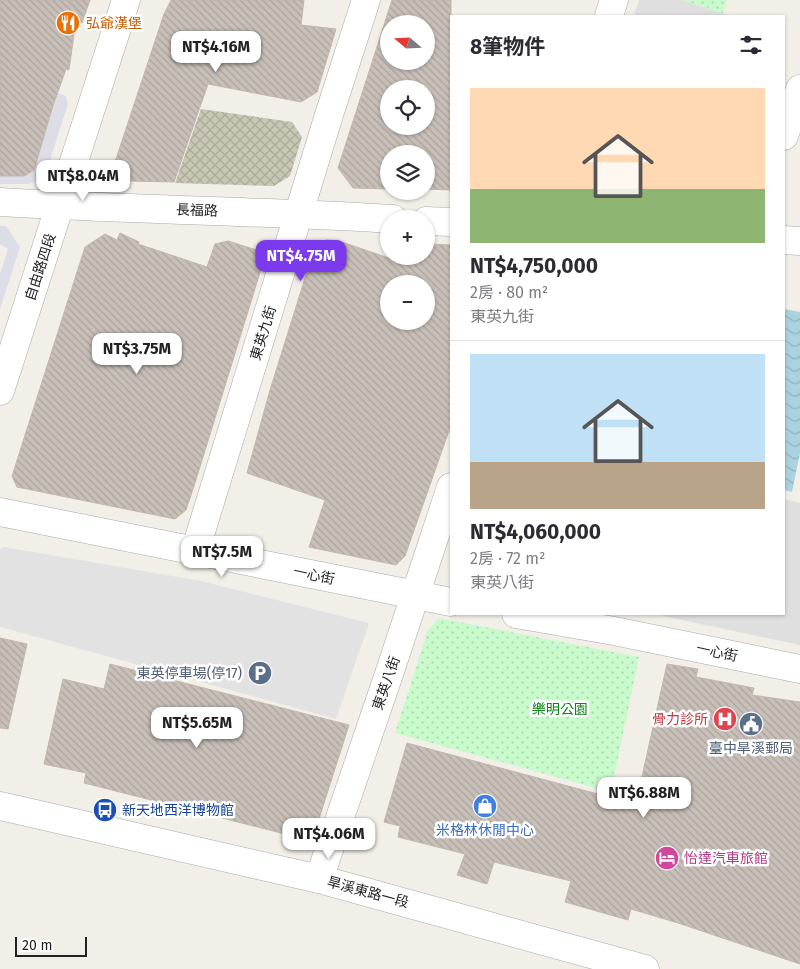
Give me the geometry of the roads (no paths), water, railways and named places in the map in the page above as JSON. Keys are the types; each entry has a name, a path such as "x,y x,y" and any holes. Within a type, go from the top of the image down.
{"street":[{"name":"自由路四段","path":"0,391 126,0"},
{"name":"東英九街","path":"195,550 366,0"},
{"path":"609,15 614,0"},
{"path":"785,133 800,89"},
{"name":"長福路","path":"0,202 300,213 380,218"},
{"path":"435,221 450,222"},
{"path":"785,240 800,241"},
{"name":"東英八街","path":"318,879 450,490"},
{"name":"一心街","path":"0,512 450,602"},
{"name":"一心街","path":"529,615 617,622 800,669"},
{"name":"旱溪東路一段","path":"0,806 318,879 645,969"}],"water":[{"path":"785,309 800,312 800,453 792,492 785,490"}],"place":[{"name":"弘爺漢堡","path":"68,23"},
{"name":"東英停車場(停17)","path":"260,673"},
{"name":"骨力診所","path":"725,719"},
{"name":"臺中旱溪郵局","path":"751,724"},
{"name":"米格林休閒中心","path":"485,806"},
{"name":"新天地西洋博物館","path":"105,810"},
{"name":"怡達汽車旅館","path":"667,858"}],"park label":[{"name":"樂明公園","path":"560,709"}]}
